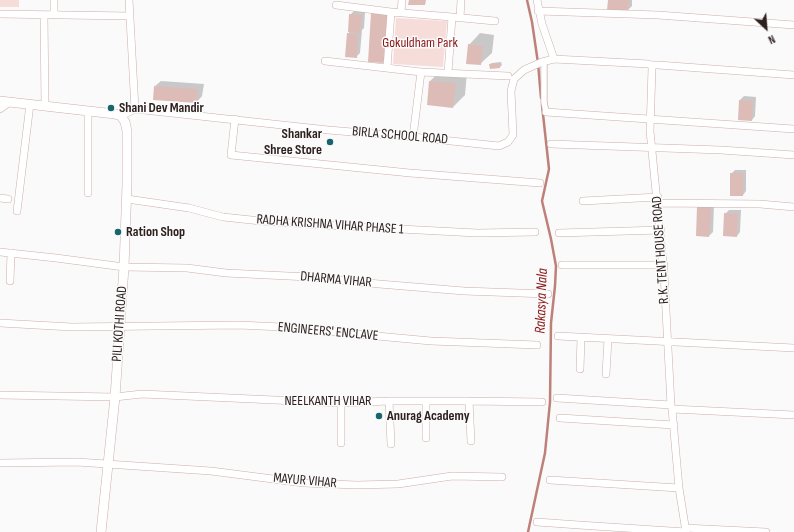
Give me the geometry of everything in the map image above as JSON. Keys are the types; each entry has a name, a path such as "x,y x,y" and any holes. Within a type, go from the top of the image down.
{"street":[{"path":"54,0 54,14"},
{"path":"0,101 88,110 121,116 135,109 129,0"},
{"path":"401,12 402,0"},
{"path":"448,73 456,18 461,0"},
{"path":"537,0 538,11 554,59 794,75"},
{"path":"336,5 345,3 391,12 495,21"},
{"path":"538,11 658,15 794,25"},
{"path":"387,68 391,12"},
{"path":"0,14 130,16"},
{"path":"44,14 45,106"},
{"name":"BIRLA SCHOOL ROAD","path":"135,109 328,130 500,146 508,142 513,135 511,91 514,79 524,70 554,59"},
{"path":"325,61 421,72 508,76"},
{"path":"543,62 544,102 546,112 794,129"},
{"name":"R.K. TENT HOUSE ROAD","path":"651,65 650,119 652,148 664,265 675,452 686,530"},
{"path":"413,137 421,72"},
{"path":"0,109 10,102"},
{"path":"17,211 30,104"},
{"path":"88,110 88,193"},
{"name":"PILI KOTHI ROAD","path":"101,532 115,397 124,267 127,199 127,131 125,122 121,116"},
{"path":"235,120 231,155 410,173 540,183"},
{"path":"551,144 721,150 794,155"},
{"name":"RADHA KRISHNA VIHAR PHASE 1","path":"127,199 189,208 223,217 269,221 477,233 535,232"},
{"path":"583,201 658,200 760,204 794,207"},
{"path":"559,233 661,230"},
{"name":"DHARMA VIHAR","path":"0,252 124,267 186,268 226,273 309,277 464,291 548,294"},
{"path":"10,281 11,253"},
{"path":"562,265 664,265"},
{"name":"ENGINEERS' ENCLAVE","path":"0,323 72,327 239,325 304,328 431,340 537,345"},
{"path":"558,336 608,340 668,341 794,348"},
{"path":"580,369 581,338"},
{"path":"606,374 608,340"},
{"name":"NEELKANTH VIHAR","path":"0,395 115,397 142,394 341,404 469,401 542,402"},
{"path":"557,398 794,416"},
{"path":"469,401 471,441"},
{"path":"389,402 391,444"},
{"path":"426,402 426,438"},
{"path":"341,404 341,443"},
{"path":"560,418 674,425"},
{"name":"MAYUR VIHAR","path":"0,463 77,462 211,471 319,484 398,484 452,476 502,477"},
{"path":"550,480 679,488"},
{"path":"537,522 579,526 766,532"}],"green space":[{"path":"0,0 19,0 19,7 0,7"},
{"name":"Gokuldham Park","path":"396,18 447,21 443,67 393,64"}],"building":[{"path":"409,0 426,0 425,5 408,5"},
{"path":"608,0 629,0 628,11 607,10"},
{"path":"371,13 387,14 383,63 368,62"},
{"path":"349,14 362,15 360,33 348,32"},
{"path":"347,33 358,34 357,58 345,57"},
{"path":"468,44 483,46 481,65 466,64"},
{"path":"500,63 500,68 490,69 489,64"},
{"path":"429,81 456,83 453,108 427,105"},
{"path":"154,86 198,89 197,103 153,100"},
{"path":"739,100 753,101 752,121 738,120"},
{"path":"730,173 743,173 743,196 730,196"},
{"path":"697,207 711,208 709,237 696,236"},
{"path":"724,213 738,214 737,237 723,236"}],"waterway":[{"name":"Rakasya Nala","path":"527,0 538,63 541,98"},
{"name":"Rakasya Nala","path":"528,532 545,453 550,402 551,323 556,266 542,201 549,169 542,105"}],"place":[{"name":"Shani Dev Mandir","path":"111,108"},
{"name":"Shankar Shree Store","path":"330,142"},
{"name":"Ration Shop","path":"118,232"},
{"name":"Anurag Academy","path":"379,416"}]}
